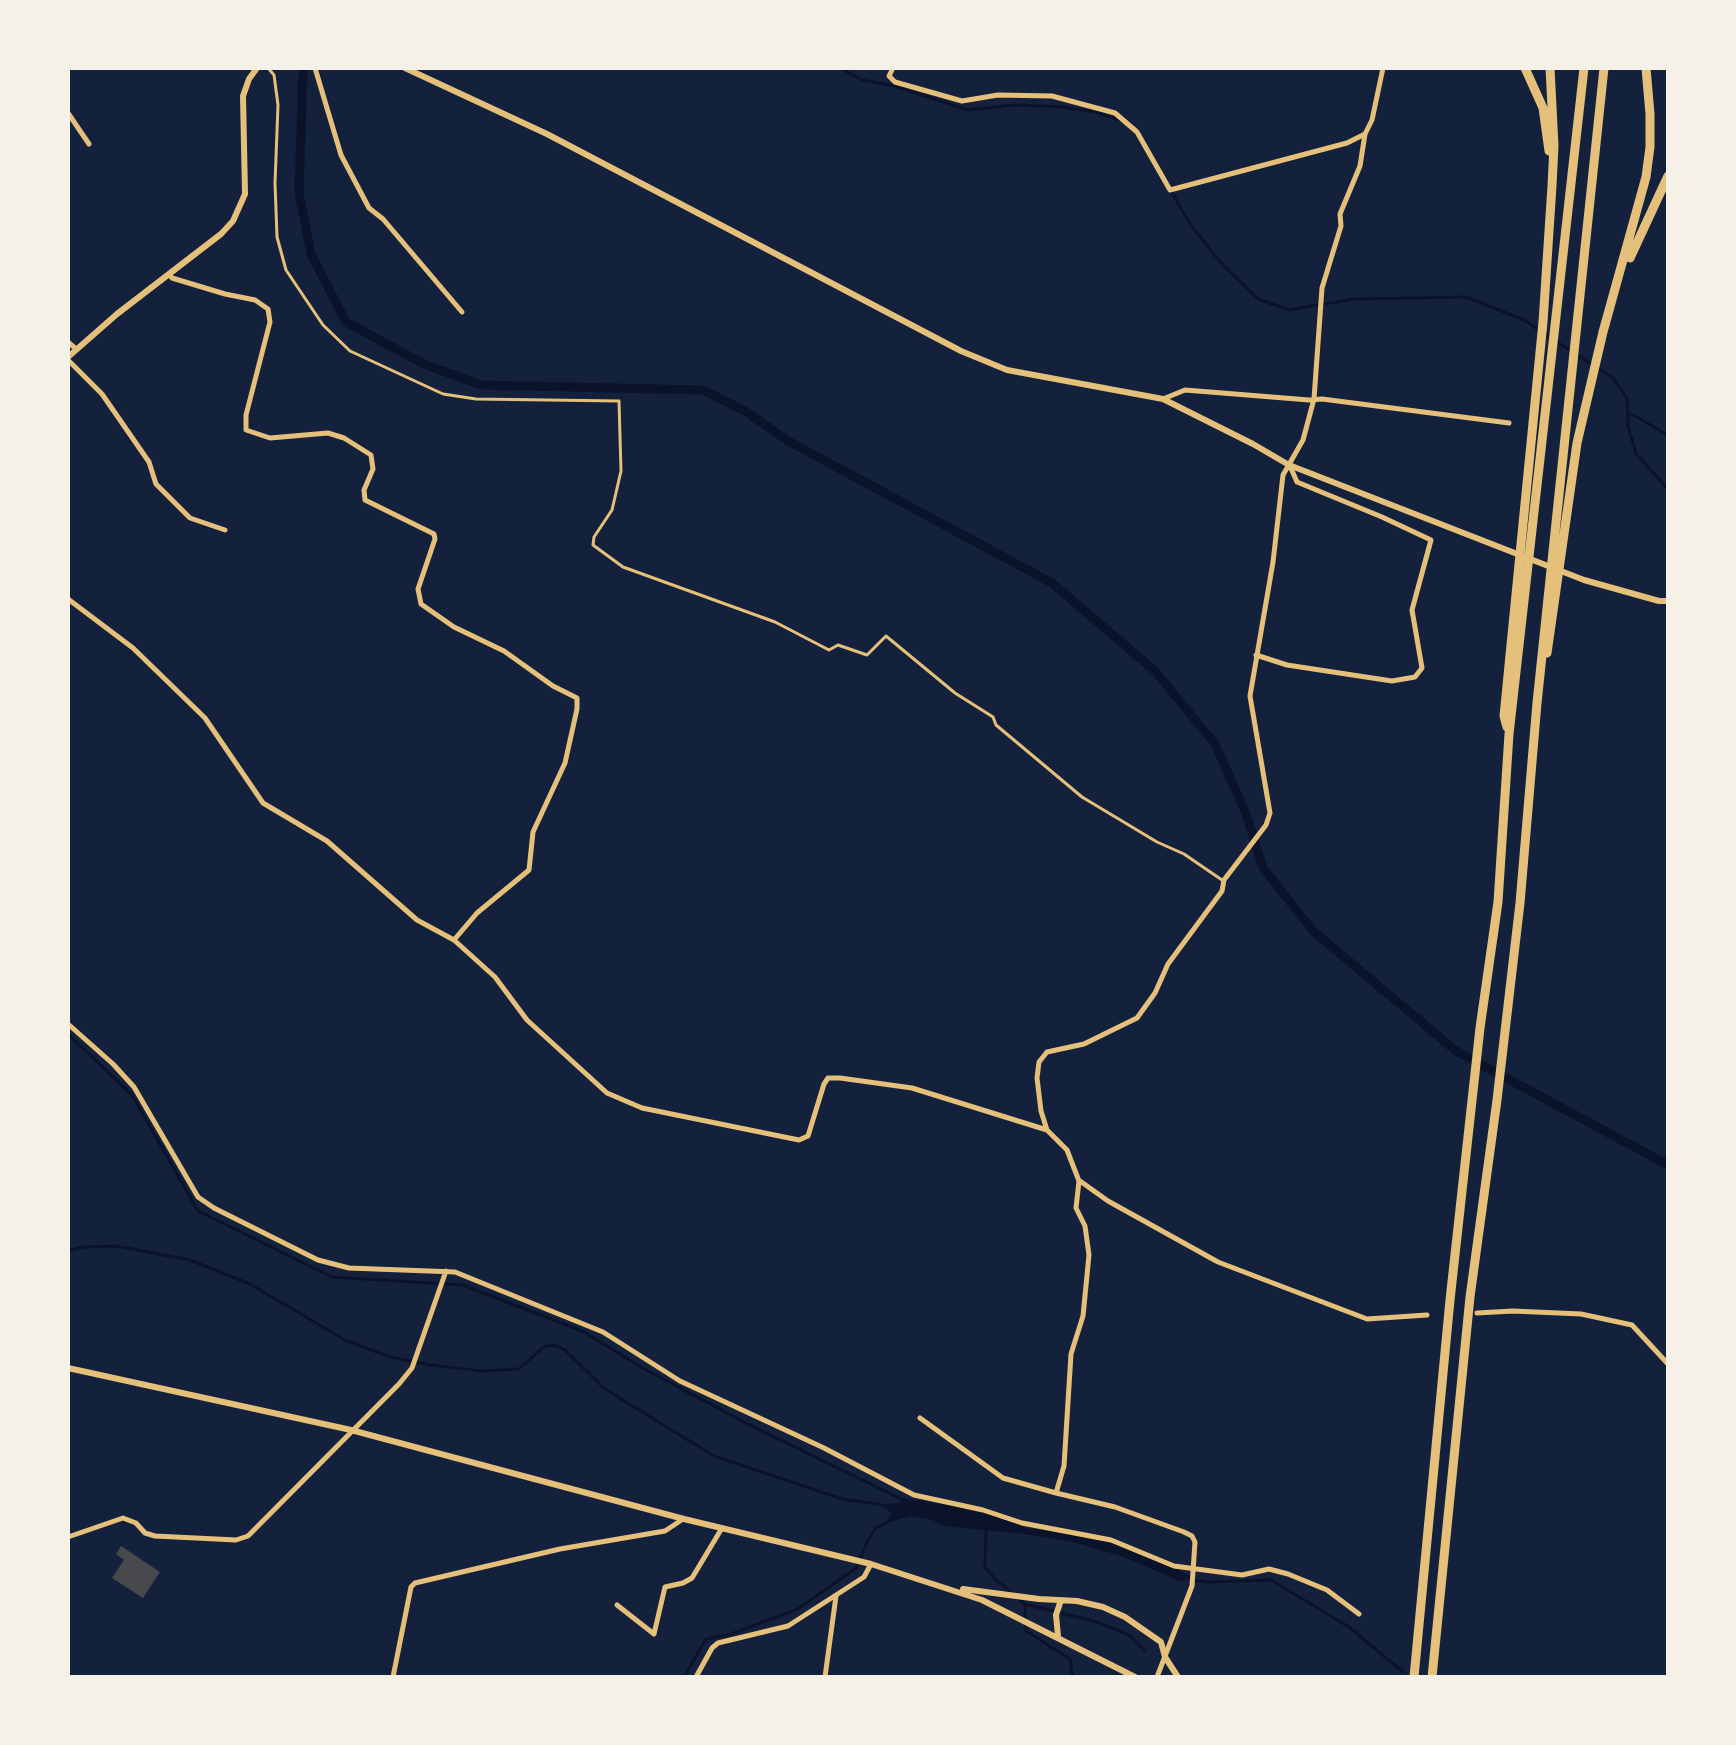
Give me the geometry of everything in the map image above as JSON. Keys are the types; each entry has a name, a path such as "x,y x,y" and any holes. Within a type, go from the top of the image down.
{"highway":[{"path":"1525,68 1543,108 1552,186"},
{"path":"1509,734 1504,716 1543,322 1552,186 1554,146 1550,68"},
{"path":"1414,1677 1480,1028 1498,902 1509,734 1584,68"},
{"path":"1432,1677 1470,1297 1520,903 1537,703 1604,68"},
{"path":"1537,703 1553,624 1577,443 1603,332 1629,253 1650,147 1646,68"},
{"path":"1629,253 1668,176"}],"street":[{"path":"225,530 190,518 156,484 149,462 102,394 68,358 227,228 241,207 245,194 243,96 257,68"},
{"path":"315,68 341,155 369,208 383,219 462,312"},
{"path":"405,68 547,134 961,351 1007,370 1163,399 1289,465 1584,580 1668,601"},
{"path":"893,68 889,76 895,82 962,101 998,95 1052,96 1115,113 1137,132 1170,190 1317,152 1365,134"},
{"path":"1056,1493 1065,1452 1071,1354 1083,1316 1089,1255 1085,1226 1076,1208 1079,1181 1067,1150 1047,1130 1041,1111 1037,1078 1039,1062 1047,1052 1084,1044 1137,1018 1155,993 1168,964 1188,933 1222,891 1224,880 1266,825 1270,813 1250,696 1273,562 1283,475 1303,440 1314,399 1322,288 1341,226 1340,214 1360,166 1365,134 1372,120 1383,68"},
{"path":"68,113 89,144"},
{"path":"169,274 172,278 255,300 268,309 270,322 246,415 246,430 270,438 328,433 344,438 371,455 373,469 363,493 365,500 435,536 418,589 421,604 454,627 504,651 556,688 577,698 565,763 533,832 529,870 477,913 454,940"},
{"path":"68,342 76,349"},
{"path":"1163,399 1185,390 1314,399 1509,423"},
{"path":"1256,655 1287,665 1392,681 1415,677 1422,668 1412,610 1431,540 1297,482 1289,465"},
{"path":"68,599 125,641 205,718 263,803 327,841 417,920 454,940 495,977 527,1020 607,1093 642,1108 799,1140 808,1136 824,1084 828,1078 840,1078 912,1088 1047,1130"},
{"path":"68,1024 134,1087 194,1192 214,1208 328,1264 360,1269 446,1271 501,1289 603,1332 680,1381 824,1448 914,1495 983,1510 1022,1523 1111,1540 1193,1572 1242,1575 1269,1569 1288,1574 1327,1590 1359,1614"},
{"path":"1079,1181 1187,1247 1308,1297 1367,1319 1427,1315"},
{"path":"68,1537 123,1518 136,1523 149,1535 244,1538 399,1384 413,1366 446,1271"},
{"path":"1477,1313 1581,1314 1632,1325 1668,1364"},
{"path":"68,1368 351,1430 684,1519 868,1563 951,1588 1027,1620 1135,1677"},
{"path":"920,1418 1003,1478 1115,1507 1192,1536 1195,1542 1192,1586 1157,1677"},
{"path":"393,1677 411,1587 415,1583 560,1549 665,1531 684,1519"},
{"path":"617,1605 654,1634 665,1587 692,1578 722,1528"},
{"path":"699,1676 712,1648 718,1643 788,1626 864,1577 868,1563"},
{"path":"951,1588 1103,1607 1125,1617 1161,1642 1165,1657 1180,1677"},
{"path":"825,1677 836,1595"},
{"path":"1058,1636 1056,1615 1060,1603"}],"lane":[{"path":"268,68 274,75 278,105 275,183 277,237 286,270 323,325 350,351 443,394 476,399 619,401 621,471 612,510 594,537 593,545 623,567 775,622 829,650 838,645 867,655 886,636 955,693 993,717 996,725 1082,797 1224,880"}],"water":[{"path":"896,1497 980,1510 1026,1528 1109,1540 1183,1572 1190,1579 1179,1581 1124,1557 1077,1543 1025,1534 942,1526 933,1520 910,1516 884,1524 892,1513 877,1504 902,1503"}],"building":[{"path":"121,1546 160,1572 143,1598 112,1578 124,1560 116,1554"}],"waterway":[{"path":"303,68 299,193 311,254 346,322 424,364 481,385 703,390 745,411 790,442 1052,583 1155,671 1215,744 1245,811 1263,868 1313,931 1456,1051 1668,1165"},
{"path":"840,68 862,80 894,86 968,110 1015,105 1063,107 1095,112 1122,121"},
{"path":"1171,191 1190,224 1222,264 1258,299 1289,310 1354,299 1466,297 1524,320 1551,338"},
{"path":"1557,342 1571,351"},
{"path":"1577,355 1613,378 1627,398 1628,426 1636,454 1668,489"},
{"path":"1628,412 1668,435"},
{"path":"68,1034 132,1095 198,1211 332,1277 463,1285 582,1331 648,1371 748,1424 899,1498"},
{"path":"68,1251 82,1247 116,1246 190,1260 250,1284 345,1340 390,1357 431,1365 482,1371 519,1369 545,1346 555,1345 565,1350 605,1389 714,1456 842,1499 879,1504"},
{"path":"684,1677 706,1639 731,1634 798,1609 856,1568 868,1540 876,1528 886,1523"},
{"path":"986,1531 985,1567 1025,1604 1026,1631 1070,1659 1073,1677"},
{"path":"1192,1580 1271,1580 1349,1627 1403,1672"},
{"path":"1025,1604 1097,1622 1129,1635 1145,1651"}]}
